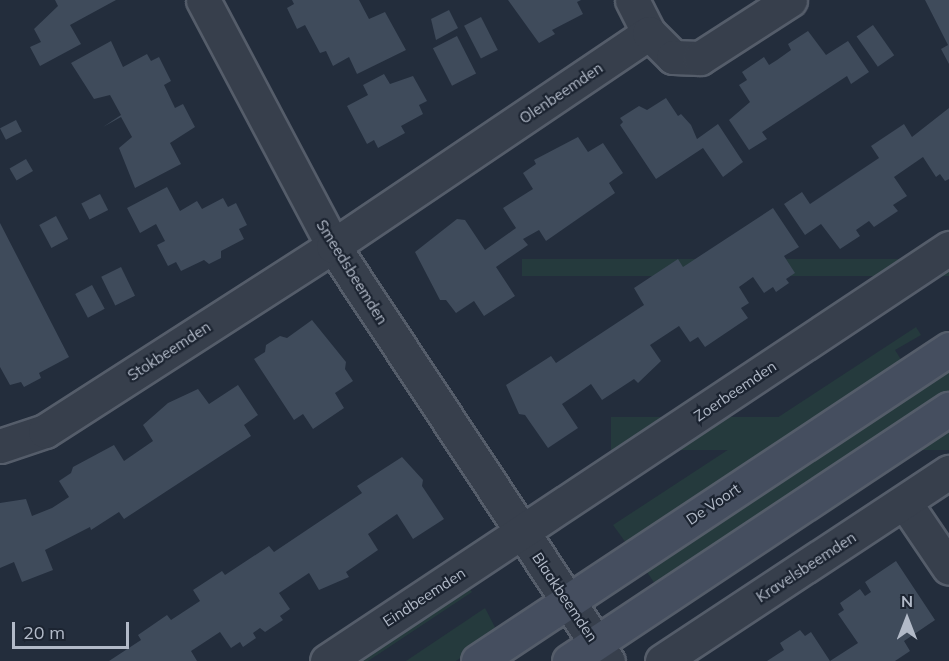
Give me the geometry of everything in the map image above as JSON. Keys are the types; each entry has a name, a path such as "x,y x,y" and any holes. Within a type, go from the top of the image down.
{"street":[{"name":"Smeedsbeemden","path":"203,0 333,246 521,533"},
{"path":"632,0 649,33 673,57 700,58 790,0"},
{"name":"Olenbeemden","path":"333,246 649,33"},
{"name":"Stokbeemden","path":"0,446 45,430 333,246"},
{"name":"Zoerbeemden","path":"521,533 949,248"},
{"name":"De Voort","path":"478,661 949,349"},
{"path":"569,661 602,652 949,409"},
{"name":"Kravelsbeemden","path":"662,661 949,472"},
{"path":"905,502 949,568"},
{"name":"Blaakbeemden","path":"521,533 602,652"},
{"name":"Eindbeemden","path":"327,661 521,533"}],"green space":[{"path":"522,259 949,259 949,276 522,276"},
{"path":"916,327 921,335 895,350 905,366 629,547 613,525"},
{"path":"949,360 949,392 655,584 643,566"},
{"path":"611,417 949,417 949,450 611,450"},
{"path":"464,581 472,592 368,661 342,661"},
{"path":"485,608 498,633 456,661 406,661"}],"building":[{"path":"55,0 116,0 70,25 81,44 40,66 30,47 41,42 34,29 58,6"},
{"path":"292,0 359,0 369,19 385,12 406,50 357,74 349,57 333,66 326,51 320,53 305,25 297,29 287,8 294,4"},
{"path":"508,0 581,0 577,2 583,14 552,30 555,34 539,43"},
{"path":"925,0 949,0 949,64 941,49 948,45"},
{"path":"449,10 458,28 436,40 431,19"},
{"path":"481,17 498,50 481,59 464,26"},
{"path":"873,25 894,55 878,67 857,36"},
{"path":"808,31 826,55 848,41 869,72 851,84 847,76 762,132 767,139 749,150 729,120 750,102 739,85 747,80 742,72 764,57 769,65 791,50 788,44"},
{"path":"457,36 476,73 452,86 433,48"},
{"path":"111,41 123,67 147,54 151,61 159,57 171,81 164,85 175,108 183,104 195,127 170,143 181,164 135,188 119,148 132,137 121,117 103,127 121,115 110,95 94,99 71,63"},
{"path":"384,74 390,84 413,76 427,101 419,105 423,114 401,126 405,133 378,148 374,140 367,144 347,106 368,95 363,85"},
{"path":"666,98 678,116 681,114 691,125 697,139 718,124 743,162 723,177 703,148 656,179 620,125 623,122 620,118 639,106 647,110"},
{"path":"949,108 949,179 945,181 940,174 936,177 923,157 894,177 907,196 893,205 898,211 874,227 869,221 856,230 860,236 840,249 821,224 805,235 784,204 802,192 810,204 879,158 871,146 904,124 912,137"},
{"path":"16,120 22,132 6,140 0,128"},
{"path":"578,137 588,152 603,143 623,173 609,183 615,193 546,241 539,230 523,239 528,245 496,267 515,296 484,316 474,301 456,313 446,300 440,300 415,252 457,219 465,220 485,250 516,228 503,208 533,189 523,173 536,164 534,160"},
{"path":"26,159 33,171 17,181 10,168"},
{"path":"167,187 180,211 197,201 202,209 223,198 228,207 236,203 247,225 239,229 244,239 221,251 221,258 209,264 204,260 181,271 176,262 168,266 157,245 165,241 156,224 140,233 127,208"},
{"path":"100,194 108,210 89,220 81,204"},
{"path":"773,208 799,247 784,256 795,273 786,279 789,283 776,292 773,287 764,293 753,277 739,287 749,303 741,308 748,318 705,347 698,337 690,342 679,326 650,345 661,361 638,383 634,379 602,400 591,384 562,404 578,428 548,448 525,415 519,414 506,385 551,356 556,363 644,305 634,288 678,259 683,267"},
{"path":"56,216 68,239 51,248 39,225"},
{"path":"0,223 69,357 39,373 41,378 24,387 21,382 10,385 0,367"},
{"path":"121,267 135,296 115,305 101,277"},
{"path":"92,285 105,309 88,318 75,294"},
{"path":"312,320 346,362 345,369 353,381 335,393 344,408 313,429 303,414 294,420 254,359 265,352 266,345 280,336 287,338"},
{"path":"238,385 258,415 244,425 251,436 124,519 119,512 91,530 90,527 45,550 53,570 22,582 14,562 0,568 0,503 26,499 32,516 52,508 69,497 59,481 71,473 73,467 114,445 124,461 153,441 143,425 168,403 198,389 209,404"},
{"path":"402,457 423,480 422,486 444,519 413,539 397,514 368,534 378,550 346,572 349,577 319,590 309,573 279,593 290,609 280,616 283,620 265,632 260,628 253,633 256,638 243,647 240,642 231,648 220,632 191,651 197,661 109,661 141,640 138,635 167,615 171,620 200,601 193,590 222,571 225,575 269,546 274,552 362,493 357,486"},
{"path":"896,561 935,620 904,641 910,651 895,661 830,661 858,643 838,614 844,610 840,603 860,589 865,596 871,592 865,582"},
{"path":"800,630 805,636 811,632 830,661 767,661 784,650 780,643"}]}
